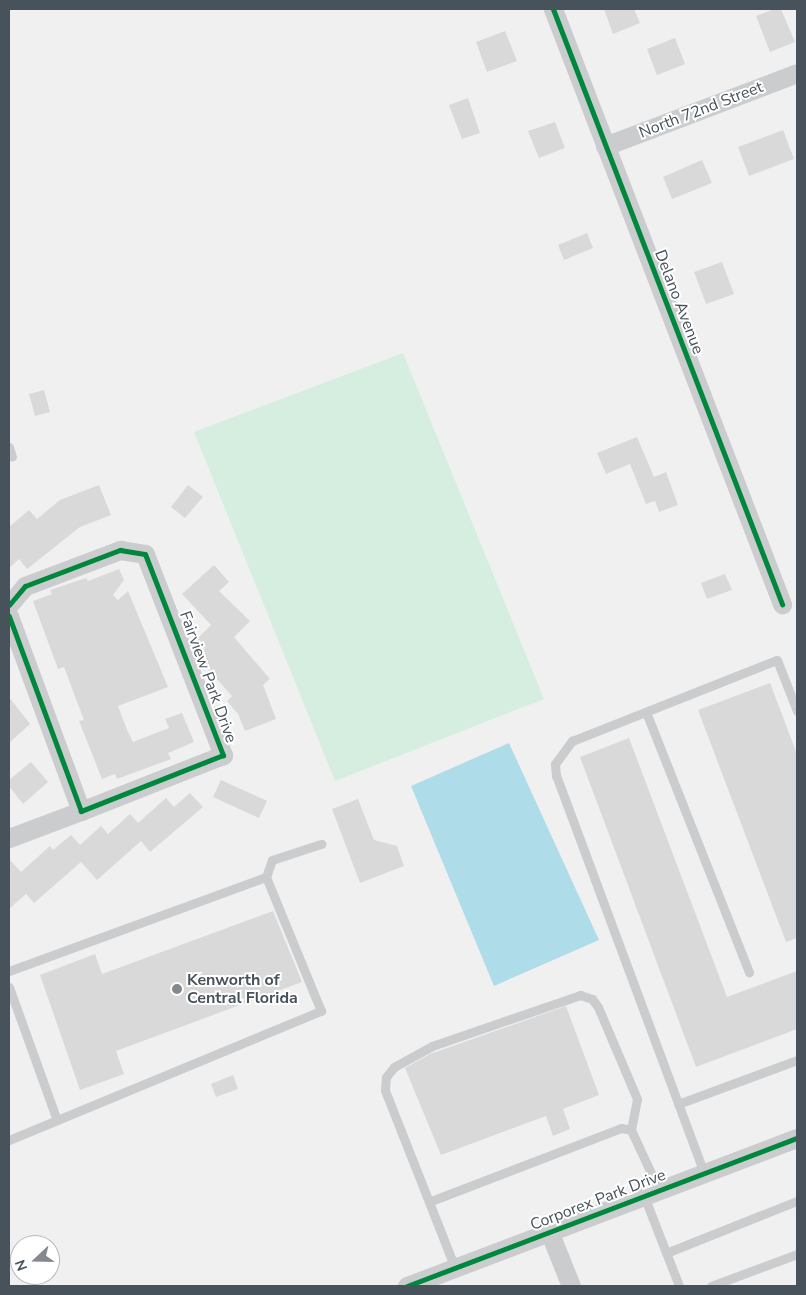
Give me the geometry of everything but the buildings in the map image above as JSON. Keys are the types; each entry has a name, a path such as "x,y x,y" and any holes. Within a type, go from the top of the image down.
{"street":[{"name":"Delano Avenue","path":"553,9 782,604"},
{"name":"North 72nd Street","path":"606,146 797,73"},
{"name":"Fairview Park Drive","path":"9,605 25,586 120,550 146,554 223,755 9,838"},
{"path":"9,616 81,811"},
{"name":"Corporex Park Drive","path":"408,1286 797,1138"},
{"path":"549,1231 571,1286"}],"lane":[{"path":"9,447 12,457"},
{"path":"704,1173 556,776 555,764 572,741 777,660 797,711"},
{"path":"646,712 749,972"},
{"path":"9,1140 321,1011 266,877 272,860 321,844"},
{"path":"9,970 266,877"},
{"path":"9,987 57,1120"},
{"path":"455,1268 431,1201 385,1090 386,1078 403,1060 514,1016 571,996 592,999 609,1030 637,1099 632,1130 652,1193 666,1253 679,1286"},
{"path":"678,1104 797,1060"},
{"path":"431,1201 610,1130 632,1130"},
{"path":"666,1253 797,1201"},
{"path":"711,1286 797,1254"}],"green space":[{"path":"403,353 544,699 335,781 194,432"}],"water":[{"path":"509,743 599,940 494,986 411,786"}],"cycle path":[{"path":"553,9 782,604"},
{"path":"9,605 25,586 120,550 145,554 223,755 81,811 9,616"},
{"path":"407,1286 797,1138"}],"place":[{"name":"Kenworth of Central Florida","path":"177,989"}]}
